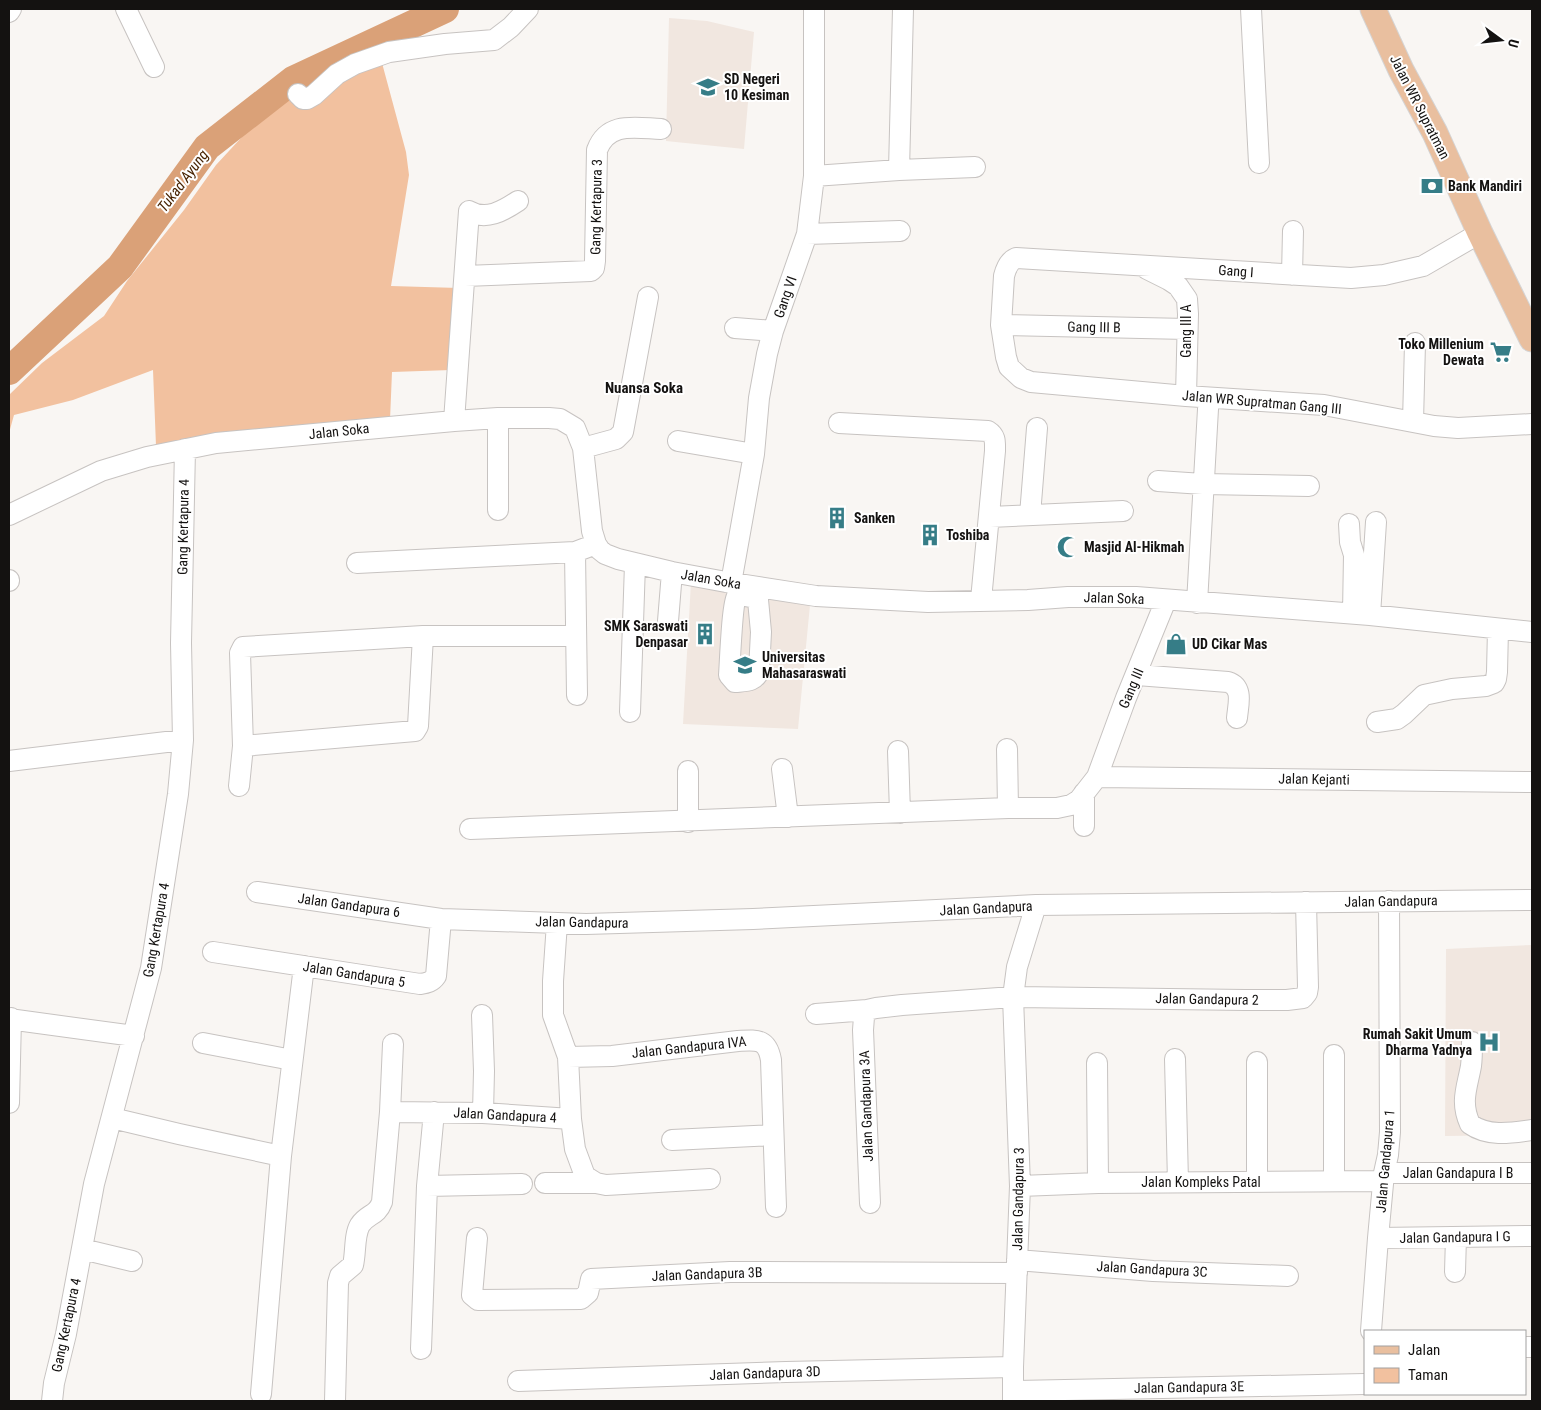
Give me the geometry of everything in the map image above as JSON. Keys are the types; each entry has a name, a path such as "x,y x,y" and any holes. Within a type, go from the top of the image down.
{"main road":[{"name":"Jalan WR Supratman","path":"1373,9 1401,70 1435,132 1480,233 1532,339"}],"street":[{"path":"126,9 154,68"},
{"path":"298,94 301,98 307,99 314,95 336,74 355,64 389,52 445,44 494,40 511,27 528,9"},
{"name":"Gang VI","path":"741,588 760,398 767,354 773,331 807,234 814,176 814,9"},
{"path":"900,170 903,9"},
{"path":"1251,9 1259,162"},
{"name":"Gang Kertapura 3","path":"465,276 590,271 594,268 597,150 600,141 606,134 623,128 661,128"},
{"path":"814,176 975,167"},
{"path":"454,421 469,211 477,215 489,215 502,211 518,201"},
{"path":"807,234 900,231"},
{"path":"1292,275 1293,231"},
{"name":"Gang I","path":"1001,325 1006,269 1011,260 1016,258 1351,278 1384,275 1422,266 1480,233"},
{"name":"Gang III A","path":"1137,264 1178,286 1187,299 1186,396"},
{"path":"583,448 616,439 623,432 648,297"},
{"name":"Gang III B","path":"1001,325 1188,329"},
{"name":"Jalan WR Supratman Gang III","path":"1001,325 1006,357 1010,368 1021,378 1031,382 1186,396 1324,405 1434,426 1458,428 1532,424"},
{"path":"734,328 773,331"},
{"path":"1413,422 1416,343"},
{"path":"1197,602 1208,409"},
{"path":"498,418 498,510"},
{"name":"Jalan Soka","path":"9,515 101,471 147,458 216,443 454,421 498,418 560,419 575,428 583,448 592,531 596,544 605,554 635,564 741,588 816,596 928,602 1087,597 1136,598 1361,614 1532,632"},
{"path":"839,423 988,431 993,434 995,450 981,600"},
{"path":"1030,515 1037,428"},
{"path":"678,441 754,454"},
{"name":"Gang Kertapura 4","path":"52,1401 94,1184 151,968 178,794 183,740 181,643 185,449"},
{"path":"1158,481 1308,486"},
{"path":"990,517 1123,511"},
{"path":"1361,614 1376,522"},
{"path":"1350,524 1350,542 1354,555 1361,614"},
{"path":"357,563 575,552 596,544"},
{"path":"575,552 577,695"},
{"path":"630,712 635,564"},
{"path":"668,621 672,572"},
{"name":"Gang III","path":"470,829 688,822 1008,808 1058,808 1070,805 1078,800 1097,777 1126,698 1166,600"},
{"path":"1377,722 1397,719 1424,695 1452,689 1486,686 1494,683 1497,672 1498,629"},
{"path":"239,786 243,746 240,653 243,647 423,636 576,636"},
{"path":"243,746 415,731 418,726 423,636"},
{"path":"1137,675 1228,682 1233,684 1237,687 1239,695 1237,718"},
{"path":"9,761 183,740"},
{"path":"1007,749 1008,808"},
{"path":"898,751 900,813"},
{"path":"782,769 788,818"},
{"path":"688,771 688,822"},
{"name":"Jalan Kejanti","path":"1097,777 1532,782"},
{"path":"1084,793 1084,826"},
{"name":"Jalan Gandapura 6","path":"257,892 441,919"},
{"name":"Jalan Gandapura","path":"441,919 586,924 753,919 1036,905 1532,900"},
{"name":"Jalan Gandapura 1","path":"1371,1330 1378,1238 1390,1132 1389,901"},
{"name":"Jalan Gandapura 2","path":"1014,997 1245,1000 1303,998 1307,994 1308,987 1306,902"},
{"name":"Jalan Gandapura 3","path":"1013,1396 1020,1186 1014,997 1017,967 1036,905"},
{"name":"Jalan Gandapura 5","path":"213,952 420,984 428,983 436,976 441,919"},
{"name":"Jalan Gandapura 4","path":"390,1112 483,1113 571,1119 568,1057 553,1015 557,923"},
{"path":"261,1394 281,1156 304,966"},
{"path":"816,1014 902,1005 1014,997"},
{"name":"Jalan Gandapura 3A","path":"867,1010 864,1017 863,1030 870,1203"},
{"path":"482,1015 483,1113"},
{"path":"9,1103 10,1018 134,1036"},
{"name":"Jalan Gandapura IVA","path":"568,1057 612,1056 738,1041 760,1042 764,1044 769,1050 771,1060 776,1207"},
{"path":"1472,1042 1471,1064 1464,1096 1464,1110 1470,1124 1484,1132 1507,1133 1532,1130"},
{"path":"203,1043 292,1060"},
{"path":"335,1401 338,1283 340,1276 353,1265 359,1227 380,1208 382,1202 390,1112 393,1044"},
{"path":"1334,1055 1334,1181"},
{"path":"1175,1059 1178,1182"},
{"path":"1257,1062 1257,1182"},
{"path":"1097,1063 1098,1183"},
{"path":"421,1349 428,1186 434,1112"},
{"path":"112,1118 281,1156"},
{"path":"571,1119 574,1149 580,1165 585,1176 596,1183"},
{"path":"672,1140 773,1135"},
{"name":"Jalan Gandapura I B","path":"1384,1177 1532,1173"},
{"name":"Jalan Kompleks Patal","path":"1020,1186 1098,1183 1334,1181 1384,1177"},
{"path":"545,1183 596,1183 606,1185 710,1179"},
{"path":"428,1186 522,1184"},
{"name":"Jalan Gandapura I G","path":"1378,1238 1532,1236"},
{"path":"1455,1272 1456,1237"},
{"name":"Jalan Gandapura 3B","path":"477,1238 472,1295 478,1300 581,1299 588,1293 591,1278 730,1272 1017,1266"},
{"path":"82,1249 132,1261"},
{"name":"Jalan Gandapura 3C","path":"1017,1266 1288,1276"},
{"name":"Jalan Gandapura 3D","path":"518,1382 786,1372 1013,1367"},
{"name":"Jalan Gandapura 3E","path":"1013,1396 1364,1384"}],"shaded area":[{"name":"SD Negeri 10 Kesiman","path":"669,18 707,21 754,32 744,149 666,141"},
{"name":"Universitas Mahasaraswati","path":"691,582 810,605 798,729 683,724"},
{"name":"Rumah Sakit Umum Dharma Yadnya","path":"1532,945 1532,1135 1445,1136 1446,949"}],"green space":[{"path":"382,63 406,152 409,175 391,286 459,288 451,370 392,372 390,420 156,446 153,370 73,400 14,415 9,433 9,395 42,363 104,316 127,281 184,210 216,165 264,113 304,87 361,65"}],"waterway":[{"name":"Tukad Ayung","path":"9,371 120,267 207,147 293,80 445,9"}],"place":[{"name":"SD Negeri 10 Kesiman","path":"708,87"},
{"name":"Bank Mandiri","path":"1432,186"},
{"name":"Toko Millenium Dewata","path":"1501,352"},
{"name":"Sanken","path":"837,518"},
{"name":"Toshiba","path":"930,535"},
{"name":"Masjid Al-Hikmah","path":"1068,547"},
{"name":"SMK Saraswati Denpasar","path":"705,634"},
{"name":"UD Cikar Mas","path":"1176,644"},
{"name":"Universitas Mahasaraswati","path":"745,665"},
{"name":"Rumah Sakit Umum Dharma Yadnya","path":"1489,1042"}],"district":[{"name":"Nuansa Soka","path":"644,388"}]}
